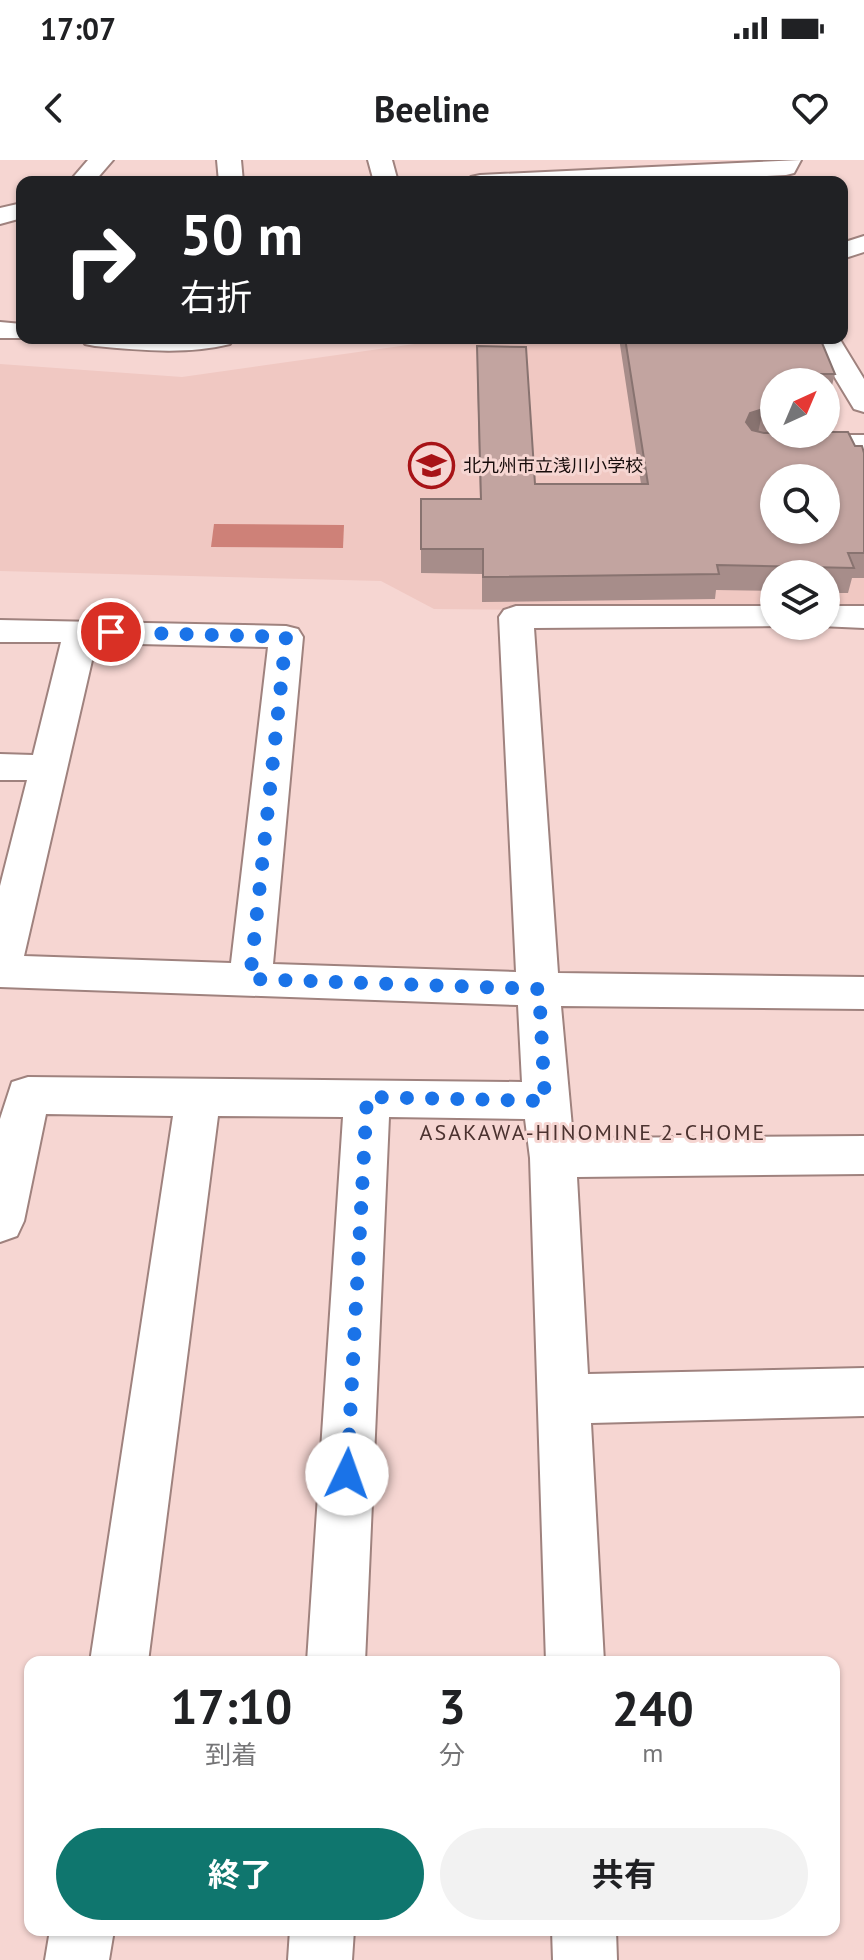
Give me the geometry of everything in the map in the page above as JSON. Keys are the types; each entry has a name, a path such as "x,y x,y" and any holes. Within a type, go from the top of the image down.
{"street":[{"path":"86,176 101,160"},
{"path":"521,173 786,168 789,160"},
{"path":"829,344 864,403"},
{"path":"759,445 864,444"},
{"path":"575,1656 553,1158 545,1101 516,617 760,617"},
{"path":"840,617 864,617"},
{"path":"0,631 286,637 250,979"},
{"path":"81,632 0,970 539,989 864,993"},
{"path":"0,767 48,768"},
{"path":"0,1221 28,1095 198,1100 367,1097 545,1101"},
{"path":"336,1656 367,1097"},
{"path":"120,1656 198,1100"},
{"path":"553,1158 864,1155"},
{"path":"565,1399 864,1392"},
{"path":"77,1960 81,1936"},
{"path":"320,1960 322,1936"},
{"path":"584,1936 585,1960"}],"shaded area":[{"name":"北九州市立浅川小学校","path":"415,344 713,344 751,452 864,453 864,612 840,612 840,560 760,560 760,612 434,609 381,581 0,571 0,364 182,377"},
{"path":"214,524 344,525 343,548 211,547"}],"building":[{"path":"626,344 822,344 832,368 760,368 760,410 750,413 746,422 752,430 760,432 760,448 840,448 840,432 848,432 855,446 862,446 864,553 848,553 854,568 840,568 840,560 760,560 760,566 717,565 719,574 483,577 483,549 421,549 421,499 481,499 477,346 526,347 535,484 648,484"}],"place":[{"name":"北九州市立浅川小学校","path":"432,465"}],"district":[{"name":"ASAKAWA-HINOMINE 2-CHOME","path":"593,1132"}],"route":[{"path":"111,632 286,637 250,979 539,989 545,1101 367,1097 347,1474"}]}
